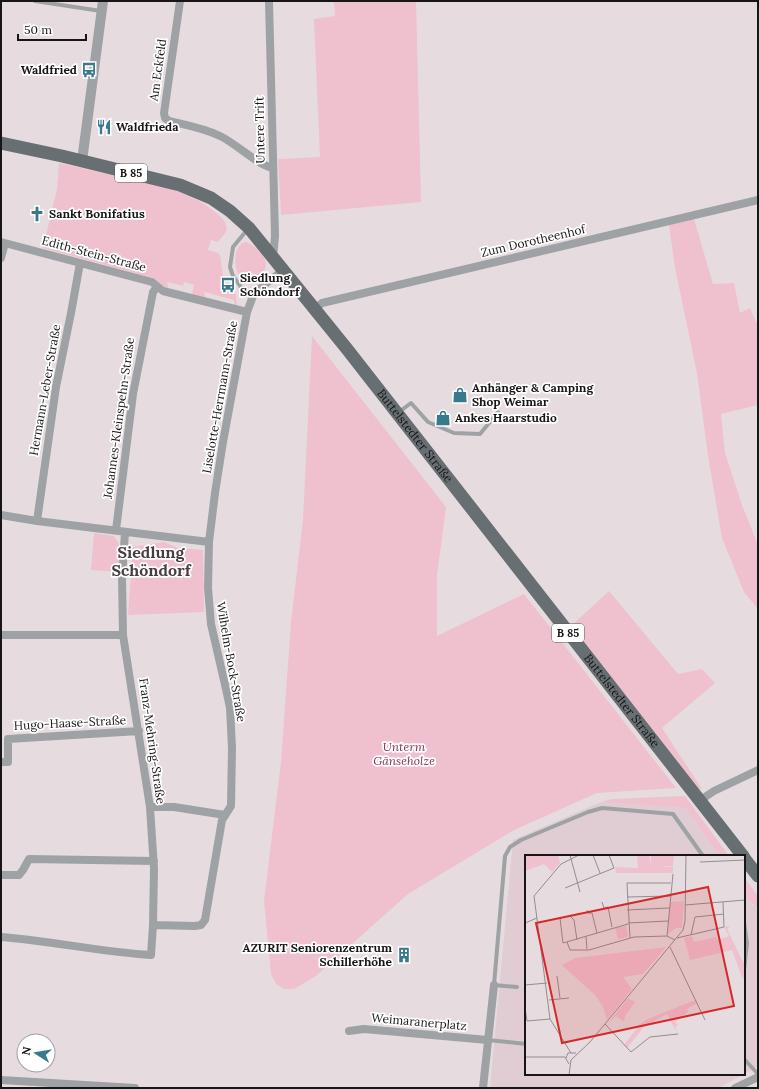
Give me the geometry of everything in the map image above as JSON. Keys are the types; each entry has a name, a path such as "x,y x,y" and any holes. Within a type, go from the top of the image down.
{"main road":[{"name":"Buttelstedter Straße","path":"1,143 180,185 201,192 230,211 249,228 315,309 741,855"},
{"name":"Buttelstedter Straße","path":"745,860 758,876"}],"street":[{"name":"Am Eckfeld","path":"180,1 164,113 165,118 169,121 220,136 248,153 265,167 273,168"},
{"name":"Untere Trift","path":"269,1 275,236 273,258"},
{"path":"82,161 102,6"},
{"name":"Zum Dorotheenhof","path":"315,309 322,303 758,200"},
{"path":"1,258 3,242"},
{"name":"Edith-Stein-Straße","path":"3,242 152,282 156,287 163,291 247,312"},
{"name":"Hermann-Leber-Straße","path":"36,521 56,387 80,263"},
{"name":"Liselotte-Herrmann-Straße","path":"209,542 223,442 247,312 253,296 258,290 283,270"},
{"name":"Johannes-Kleinspehn-Straße","path":"116,530 133,394 153,292 156,287"},
{"path":"1,515 36,521 209,542"},
{"name":"Franz-Mehring-Straße","path":"1,937 151,955 154,861 150,807 123,635 122,579 124,532"},
{"name":"Wilhelm-Bock-Straße","path":"153,925 195,926 201,925 205,920 222,820 231,806 232,740 230,708 211,624 208,588 209,542"},
{"path":"1,635 123,635"},
{"name":"Hugo-Haase-Straße","path":"1,762 8,762 8,739 139,731"},
{"path":"699,801 714,791 758,770"},
{"path":"150,807 174,807 225,815"},
{"path":"1,874 19,874 29,859 154,861"},
{"path":"483,1088 494,985"},
{"name":"Weimaranerplatz","path":"349,1031 364,1029 488,1040"},
{"path":"735,1088 758,1075"},
{"path":"1,1080 135,1088"}],"lane":[{"path":"35,1 102,6"},
{"path":"249,228 233,247 230,267 233,276 241,287 253,296"},
{"path":"397,414 411,403 428,422 454,433 480,434 498,412"},
{"path":"517,987 494,985 505,856 510,847 521,840 588,812 602,808 673,814 702,855"},
{"path":"745,929 747,943 745,961"},
{"path":"488,1040 525,1044"},
{"path":"745,1060 758,1075"}],"shaded area":[{"path":"601,802 686,808 718,855 525,855 525,1075 742,1075 719,1088 490,1088 513,840"},
{"path":"745,894 752,905 758,907 758,1066 745,1073"}],"green space":[{"path":"334,1 416,1 421,202 281,215 278,159 320,157 314,19 335,16"},
{"path":"59,163 173,189 203,203 219,215 225,222 227,229 218,242 211,240 208,250 220,255 223,277 236,295 237,307 235,306 234,300 204,292 206,299 192,295 194,285 184,282 183,286 167,282 168,288 153,278 43,248 57,189"},
{"path":"694,219 713,284 734,283 740,313 750,308 758,326 758,405 721,414 725,453 742,505 758,545 758,609 744,592 722,538 708,456 697,373 675,268 669,225"},
{"path":"245,242 249,243 259,251 266,262 264,271 250,283 244,281 240,277 236,264 237,250 240,245"},
{"name":"Unterm Gänseholze","path":"312,336 446,507 437,576 437,636 524,594 676,788 597,793 514,830 408,894 316,976 294,989 284,989 276,984 271,974 264,901 281,762 291,622 303,520"},
{"path":"94,533 114,536 119,544 119,572 91,570"},
{"path":"164,542 177,548 203,550 204,612 128,615 133,547"},
{"path":"609,591 678,674 702,669 715,683 662,728 702,789 698,789 571,626"},
{"path":"685,796 728,855 718,855 686,808 601,802 612,799"},
{"path":"745,878 758,896 758,907 749,902 745,895"}],"place":[{"name":"Waldfried","path":"89,70"},
{"name":"Waldfrieda","path":"104,127"},
{"name":"Sankt Bonifatius","path":"37,214"},
{"name":"Siedlung Schöndorf","path":"228,285"},
{"name":"Anhänger & Camping Shop Weimar","path":"460,395"},
{"name":"Ankes Haarstudio","path":"443,418"},
{"name":"AZURIT Seniorenzentrum Schillerhöhe","path":"404,955"}],"district":[{"name":"Siedlung Schöndorf","path":"151,561"}]}
